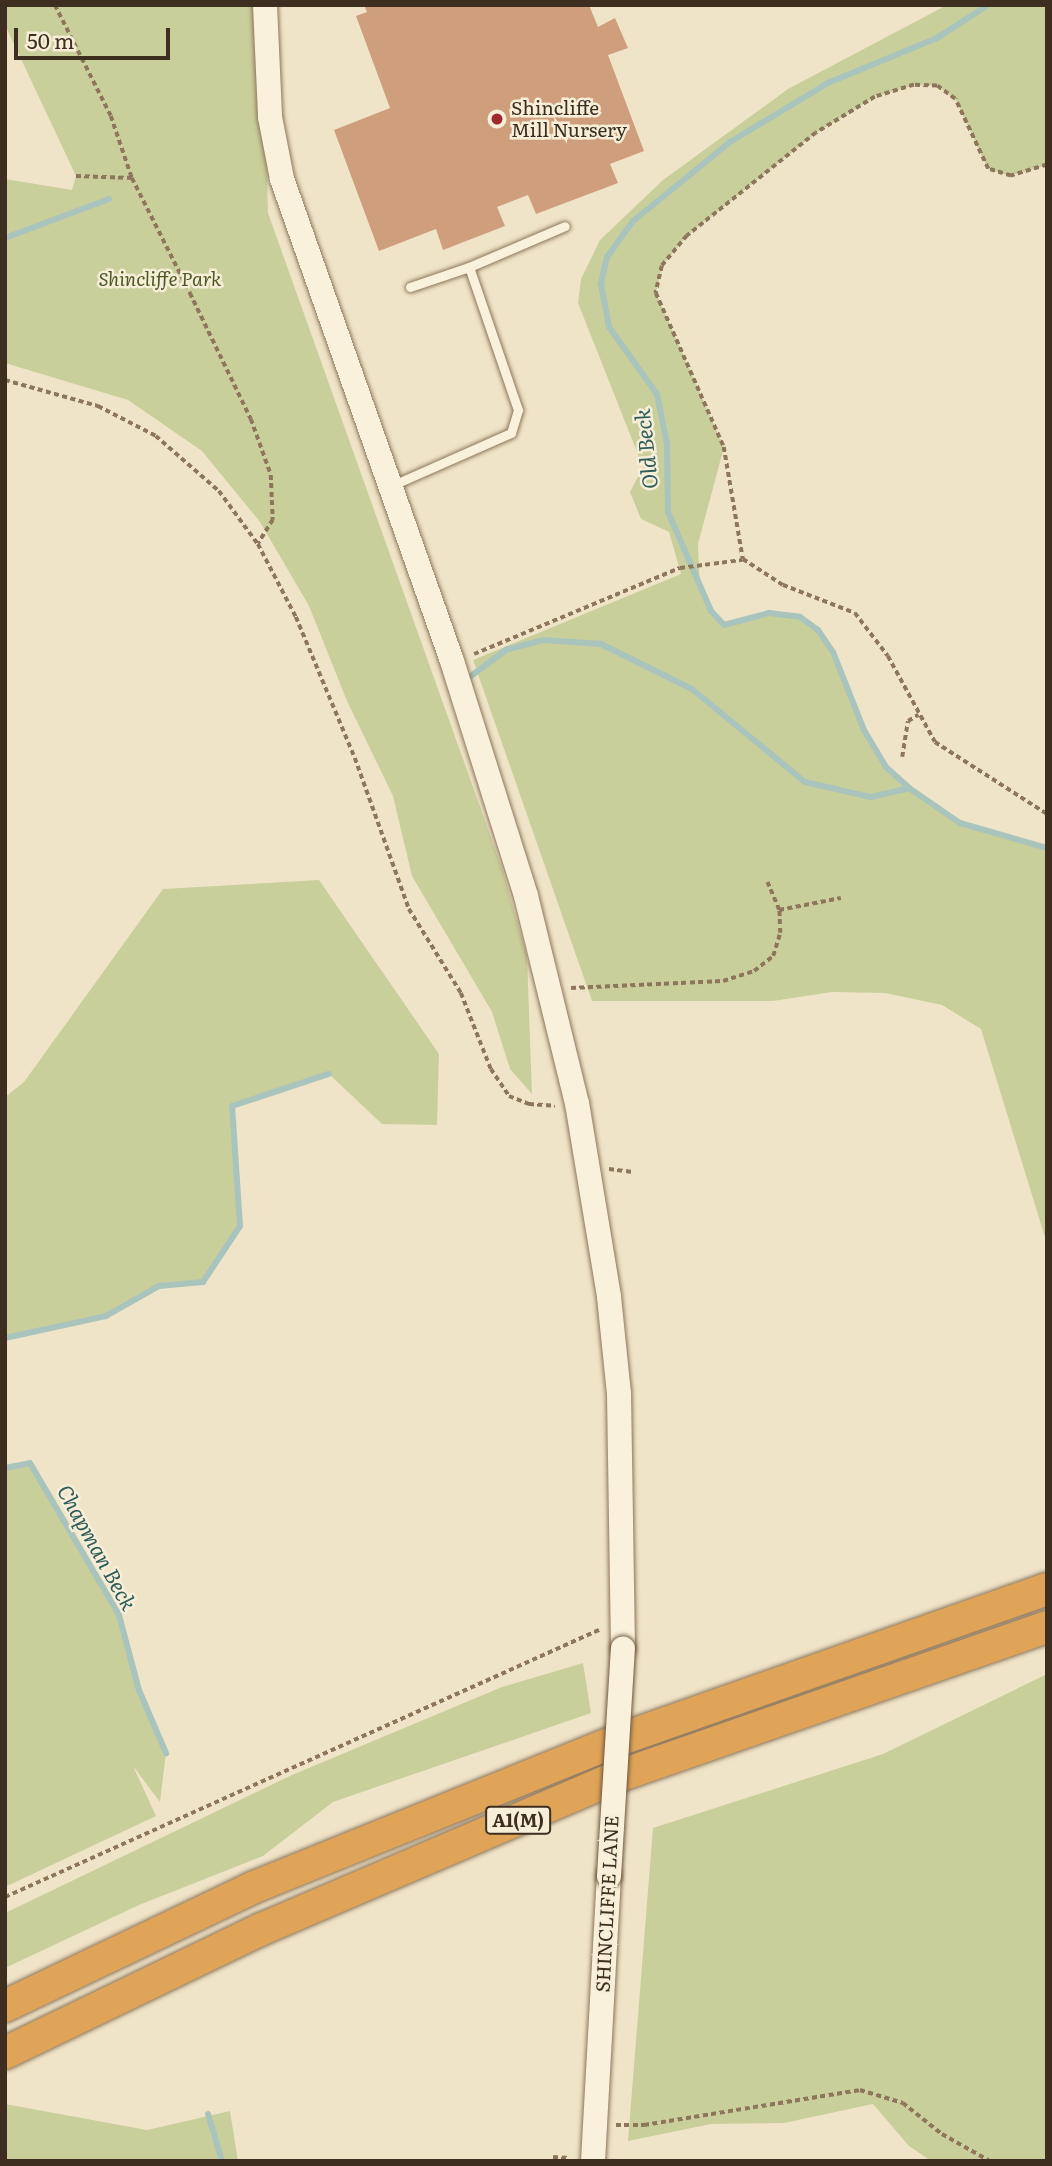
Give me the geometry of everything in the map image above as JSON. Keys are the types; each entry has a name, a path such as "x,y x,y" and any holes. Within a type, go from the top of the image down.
{"highway":[{"name":"A1(M)","path":"5,2006 252,1888 618,1740 1047,1589"},
{"name":"A1(M)","path":"5,2053 262,1929 619,1776 1047,1627"}],"main road":[{"name":"SHINCLIFFE LANE","path":"265,5 270,117 282,178 388,487 452,661 552,988 577,1104 605,1271 619,1393 623,1636 593,2161"}],"lane":[{"path":"410,286 469,267 565,226"},
{"path":"388,487 511,433 518,410 469,267"}],"path":[{"path":"55,5 111,116 132,178 259,441 271,475 273,520 258,544"},
{"path":"743,559 724,447 656,293 662,266 687,236 816,133 875,97 914,85 937,86 955,99 988,169 1011,176 1047,166"},
{"path":"76,176 132,178"},
{"path":"5,380 98,406 156,436 219,491 258,544 296,617 355,758 409,909 461,993 491,1069 509,1096 529,1104 577,1104"},
{"path":"452,661 680,568 713,566 743,559 783,585 855,613 888,656 935,742 953,758 1047,814"},
{"path":"902,757 908,721 918,715"},
{"path":"552,988 723,981 754,971 773,956 780,933 779,910 766,882"},
{"path":"779,910 841,898"},
{"path":"5,1897 590,1631 623,1636"},
{"path":"594,2125 644,2125 860,2090 903,2103 942,2134 990,2161"}],"green space":[{"name":"Shincliffe Park","path":"5,5 263,5 268,213 503,871 527,957 532,1094 510,1069 492,1012 412,876 393,796 347,701 309,606 260,522 202,451 128,400 5,363 5,179 72,190 76,176 5,25"},
{"path":"947,5 1047,5 1047,165 1011,176 988,169 955,99 937,86 914,85 875,97 816,133 687,236 662,266 656,293 724,447 698,544 700,590 711,611 724,625 769,613 800,617 818,630 833,652 864,730 886,767 909,788 960,823 1047,848 1047,1244 981,1029 942,1005 885,993 832,992 773,1001 592,1001 473,660 681,574 669,532 641,519 630,492 643,467 578,303 581,279 600,240 663,180 788,89"},
{"path":"319,880 439,1054 437,1125 382,1124 329,1074 232,1106 240,1226 203,1282 159,1286 106,1316 5,1338 5,1097 24,1082 163,889"},
{"path":"30,1463 119,1615 139,1690 166,1753 160,1802 133,1766 156,1816 5,1887 5,1468"},
{"path":"583,1663 591,1713 333,1802 263,1856 139,1905 5,1968 5,1913 292,1775 502,1687"},
{"path":"1047,1674 1047,2161 931,2161 909,2146 873,2104 784,2123 711,2124 628,2141 653,1828 883,1754"},
{"path":"5,2104 147,2130 230,2111 238,2161 5,2161"}],"building":[{"name":"Shincliffe Mill Nursery","path":"364,5 589,5 598,27 615,18 628,48 608,55 644,151 610,164 618,183 536,214 528,195 497,207 505,226 443,250 436,229 379,251 334,130 390,108 356,16 367,12"}],"waterway":[{"name":"Old Beck","path":"988,5 937,38 828,83 730,142 633,221 607,257 601,284 609,327 657,394 667,444 668,512 711,611 724,625 769,613 800,617 818,630 833,652 864,730 886,767 909,788 960,823 1047,848"},
{"path":"5,238 109,199"},
{"path":"471,676 506,650 543,640 601,644 692,689 805,782 871,797 909,788"},
{"name":"Chapman Beck","path":"5,1338 106,1316 159,1286 203,1282 240,1226 232,1106 329,1074"},
{"name":"Chapman Beck","path":"5,1468 30,1463 119,1615 139,1690 166,1753"},
{"name":"Chapman Beck","path":"208,2114 222,2161"}],"place":[{"name":"Shincliffe Mill Nursery","path":"497,119"}]}
